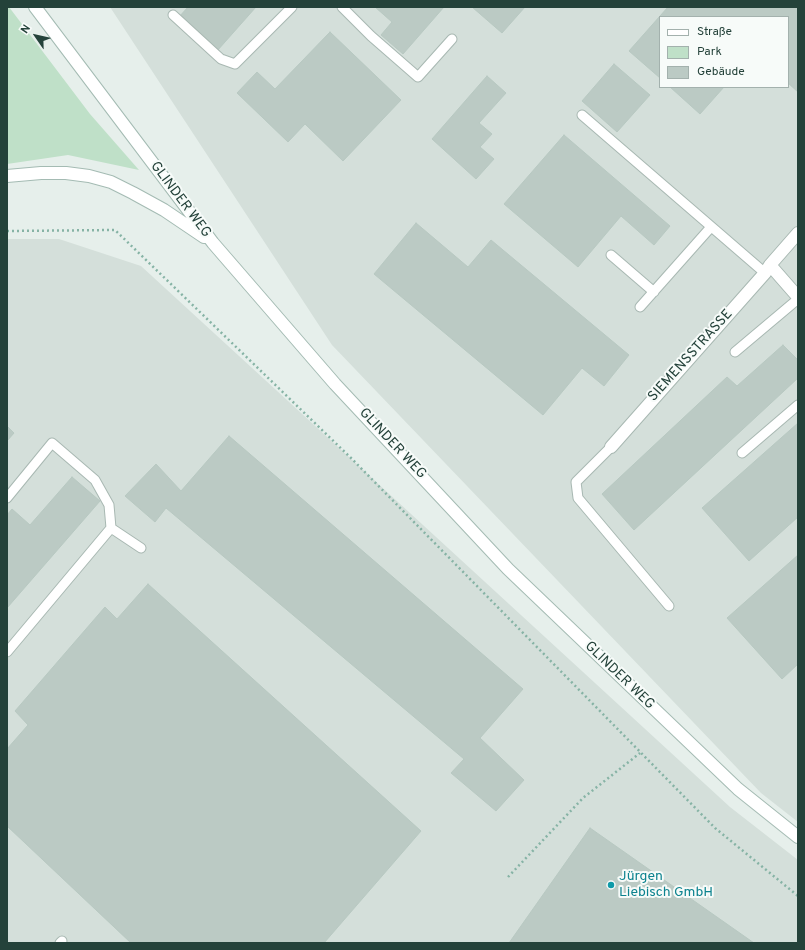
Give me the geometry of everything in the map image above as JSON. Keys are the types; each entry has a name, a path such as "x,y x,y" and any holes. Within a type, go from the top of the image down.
{"main road":[{"name":"GLINDER WEG","path":"35,7 213,243 335,384 508,569 738,789 798,837"},
{"path":"7,176 41,173 66,173 89,176 111,182 164,210 213,243"},
{"name":"SIEMENSSTRASSE","path":"611,447 798,233"},
{"path":"768,269 798,298"}],"lane":[{"path":"173,15 221,59 234,64 292,7"},
{"path":"342,7 371,36 418,78 452,39"},
{"path":"582,115 711,227 768,269"},
{"path":"640,307 711,227"},
{"path":"611,255 654,292"},
{"path":"735,352 798,298"},
{"path":"742,453 798,406"},
{"path":"7,498 52,443 95,480 109,505 111,528 7,652"},
{"path":"611,447 576,482 578,498 669,606"},
{"path":"111,528 141,548"}],"path":[{"path":"7,231 115,230 351,458 715,828 798,896"},
{"path":"508,877 583,798 640,753"}],"shaded area":[{"path":"110,7 798,7 798,822 761,793 332,345"},
{"path":"7,239 59,239 141,266 730,807 798,860 798,943 7,943"}],"green space":[{"path":"7,7 9,7 90,114 139,170 68,155 7,164"}],"building":[{"path":"188,7 256,7 217,51 179,17"},
{"path":"375,7 444,7 403,54 381,35 392,22"},
{"path":"472,7 525,7 502,33"},
{"path":"668,7 798,7 798,92 789,84 789,16 660,16"},
{"path":"659,17 659,77 629,51"},
{"path":"330,32 401,100 343,161 305,124 288,142 237,93 257,72 275,89"},
{"path":"614,64 650,95 617,132 582,101"},
{"path":"487,76 506,93 479,123 492,134 480,147 494,159 476,179 432,139"},
{"path":"671,88 723,88 700,114"},
{"path":"564,135 670,226 654,245 621,216 578,267 504,204"},
{"path":"416,223 468,267 491,240 629,355 604,386 582,368 543,415 374,274"},
{"path":"783,345 798,360 798,378 634,530 602,494 727,377 737,386"},
{"path":"798,423 798,517 749,561 702,508"},
{"path":"7,426 14,433 7,441"},
{"path":"229,436 523,689 480,738 524,780 496,811 451,773 464,759 166,508 155,522 125,496 156,464 181,491"},
{"path":"72,477 100,501 7,608 7,515 12,509 30,525"},
{"path":"798,555 798,664 782,679 727,618"},
{"path":"148,584 421,831 324,943 131,943 7,826 7,749 28,725 15,711 105,607 117,619"},
{"name":"Jürgen Liebisch GmbH","path":"590,828 754,943 509,943"}],"place":[{"name":"Jürgen Liebisch GmbH","path":"611,885"}]}
